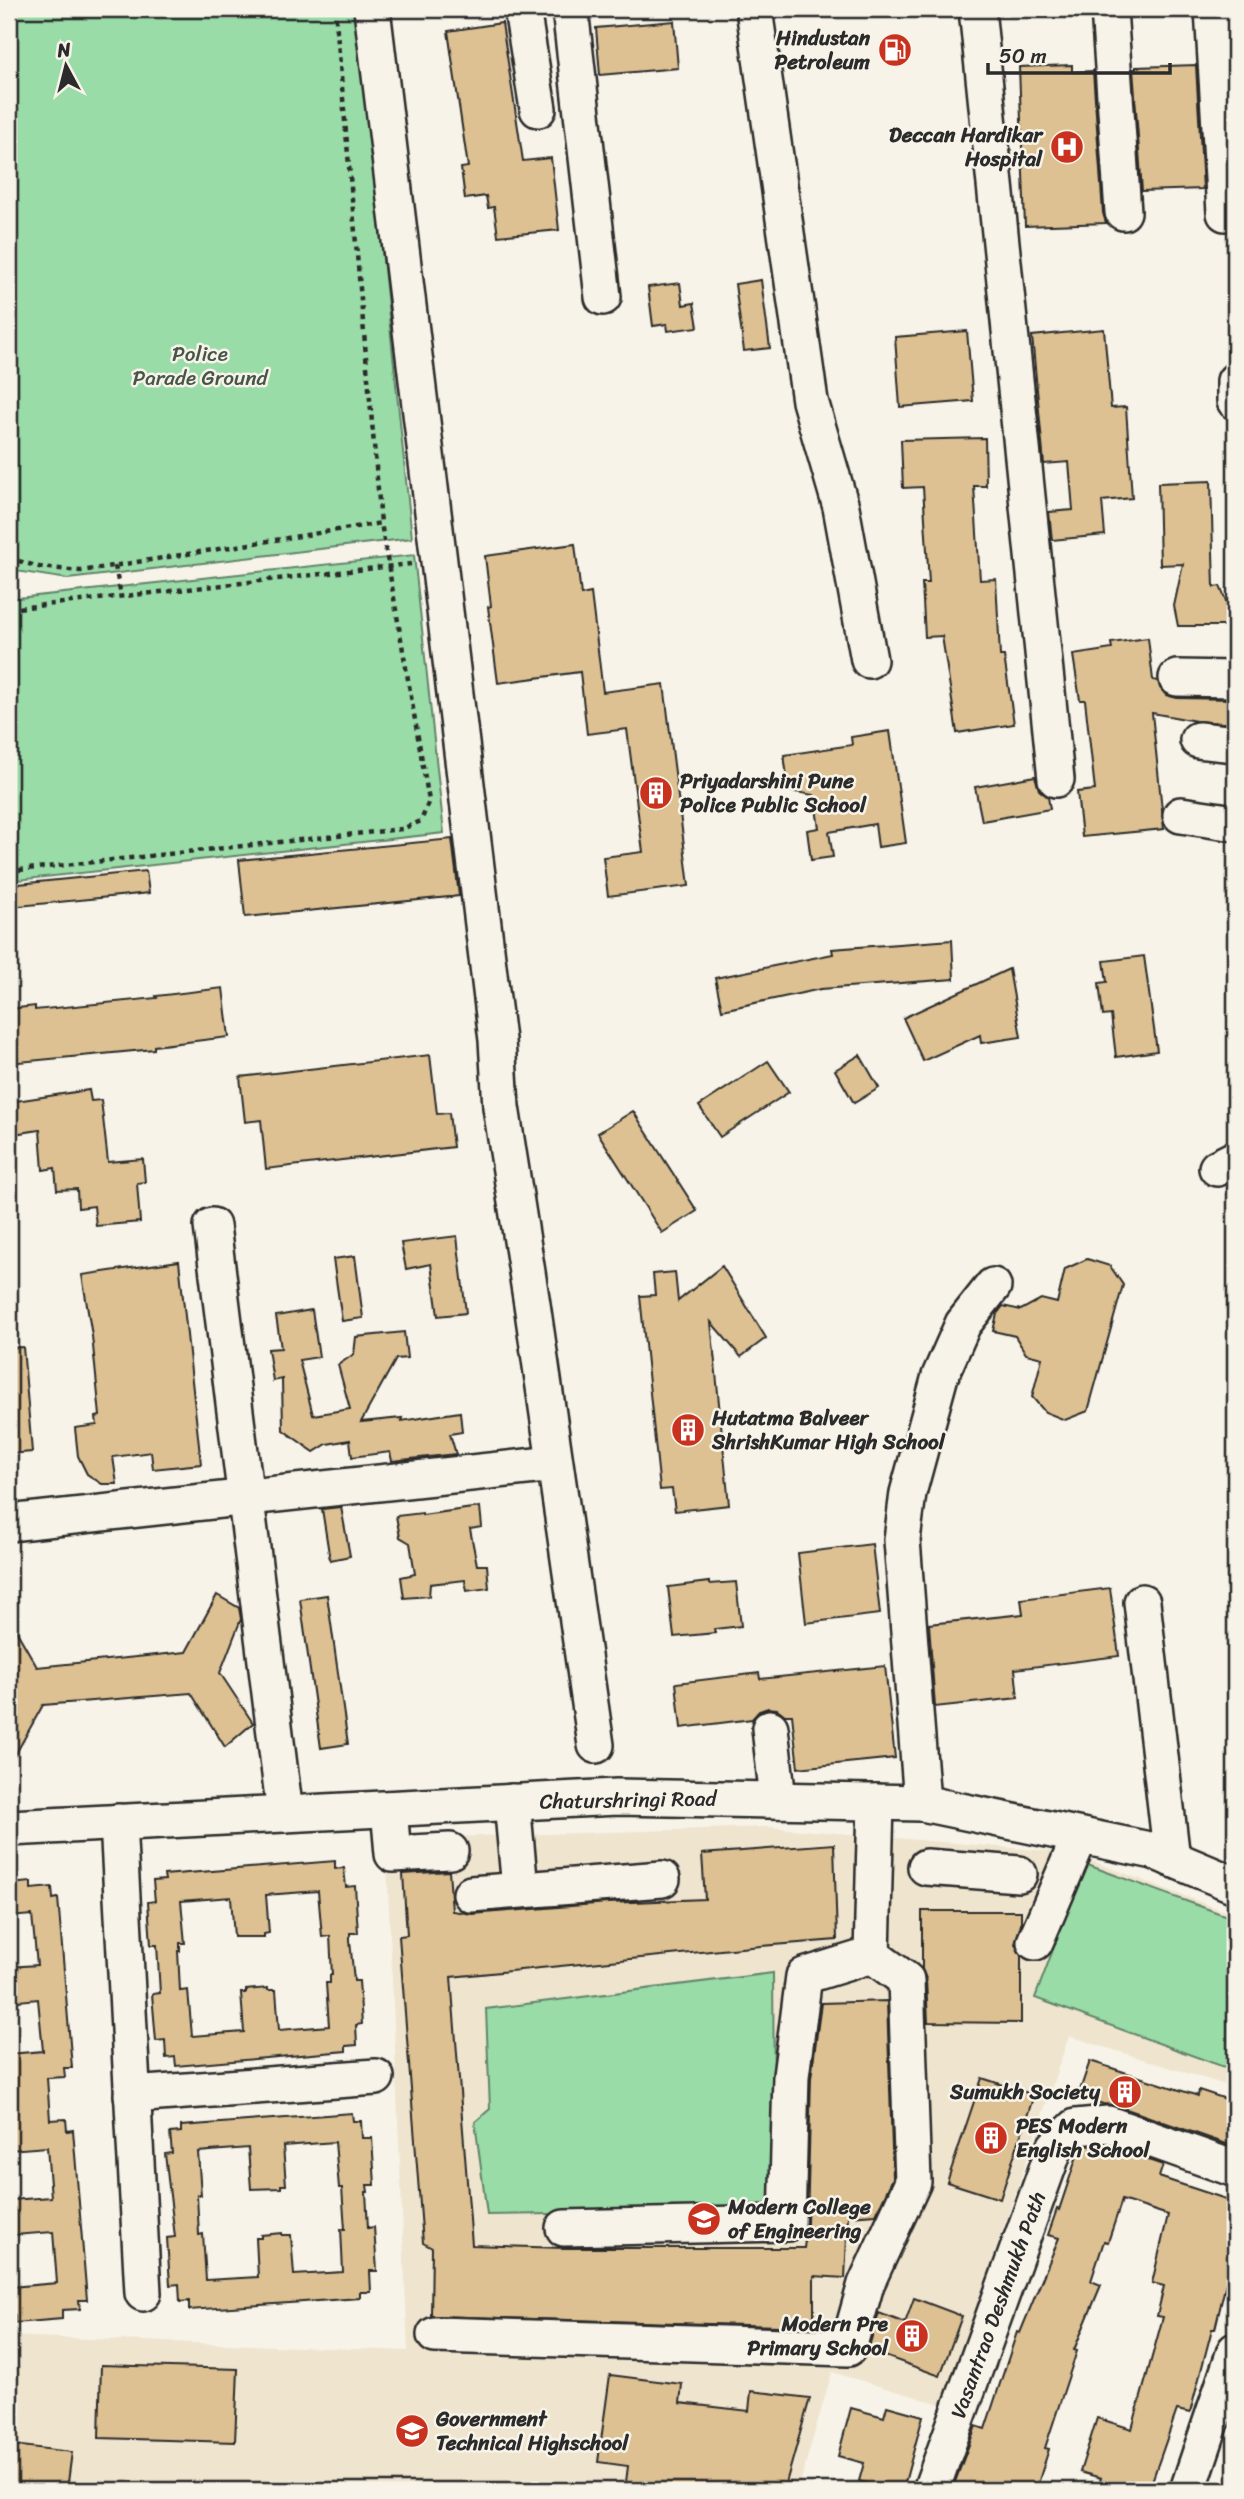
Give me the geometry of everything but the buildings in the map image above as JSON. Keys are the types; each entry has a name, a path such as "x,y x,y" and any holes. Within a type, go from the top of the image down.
{"street":[{"path":"372,9 497,1040 501,1107 596,1745"},
{"path":"522,9 538,109"},
{"path":"570,9 603,297"},
{"path":"754,9 810,401 841,507 869,660"},
{"path":"976,9 1056,779"},
{"path":"1109,9 1123,212"},
{"path":"1213,9 1225,213"},
{"path":"1235,381 1235,401"},
{"path":"1177,678 1235,679"},
{"path":"1198,740 1235,744"},
{"path":"1181,815 1235,823"},
{"path":"212,1226 285,1814"},
{"path":"922,1803 902,1540 908,1493 940,1376 963,1324 993,1286"},
{"path":"9,1523 554,1464"},
{"path":"1142,1602 1172,1859"},
{"path":"770,1728 778,1800"},
{"name":"Chaturshringi Road","path":"9,1828 617,1797 922,1803 1154,1851 1235,1885"},
{"path":"512,1802 520,1889"},
{"path":"873,1955 876,1802"},
{"path":"389,1809 393,1854 450,1851"},
{"path":"971,1869 972,1814"},
{"path":"118,1822 143,2293"},
{"path":"1035,1942 1080,1836"},
{"path":"926,1867 1019,1874"},
{"path":"471,1894 662,1879"},
{"path":"564,2228 787,2223 791,2076 804,1976 873,1955"},
{"path":"435,2335 848,2348 866,2284 913,2182 906,1980 873,1955"},
{"path":"132,2095 376,2077"},
{"name":"Vasantrao Deshmukh Path","path":"931,2490 1055,2147 1076,2127 1108,2123 1235,2169"},
{"path":"1188,2490 1222,2432 1235,2351"}],"path":[{"path":"9,871 402,829 421,821 429,802 381,523 335,9"},
{"path":"9,558 39,567 81,571 381,523"},
{"path":"9,609 402,567 439,556"},
{"path":"116,566 121,596"}],"shaded area":[{"name":"Modern College of Engineering","path":"767,1827 1071,1853 1235,1915 1235,2088 1069,2036 943,2405 832,2372 798,2490 9,2490 9,2336 408,2351 386,1839"}],"green space":[{"name":"Police Parade Ground","path":"9,9 357,9 412,538 68,579 9,570"},
{"path":"414,555 444,833 9,881 9,599"},
{"path":"1085,1864 1235,1919 1235,2071 1035,1998"},
{"path":"773,1973 775,2211 487,2215 475,2122 490,2109 486,2009"}],"place":[{"name":"Hindustan Petroleum","path":"895,50"},
{"name":"Deccan Hardikar Hospital","path":"1067,147"},
{"name":"Priyadarshini Pune Police Public School","path":"656,793"},
{"name":"Hutatma Balveer ShrishKumar High School","path":"688,1430"},
{"name":"Sumukh Society","path":"1125,2092"},
{"name":"PES Modern English School","path":"991,2138"},
{"name":"Modern College of Engineering","path":"704,2219"},
{"name":"Modern Pre Primary School","path":"912,2336"},
{"name":"Government Technical Highschool","path":"412,2431"}]}
